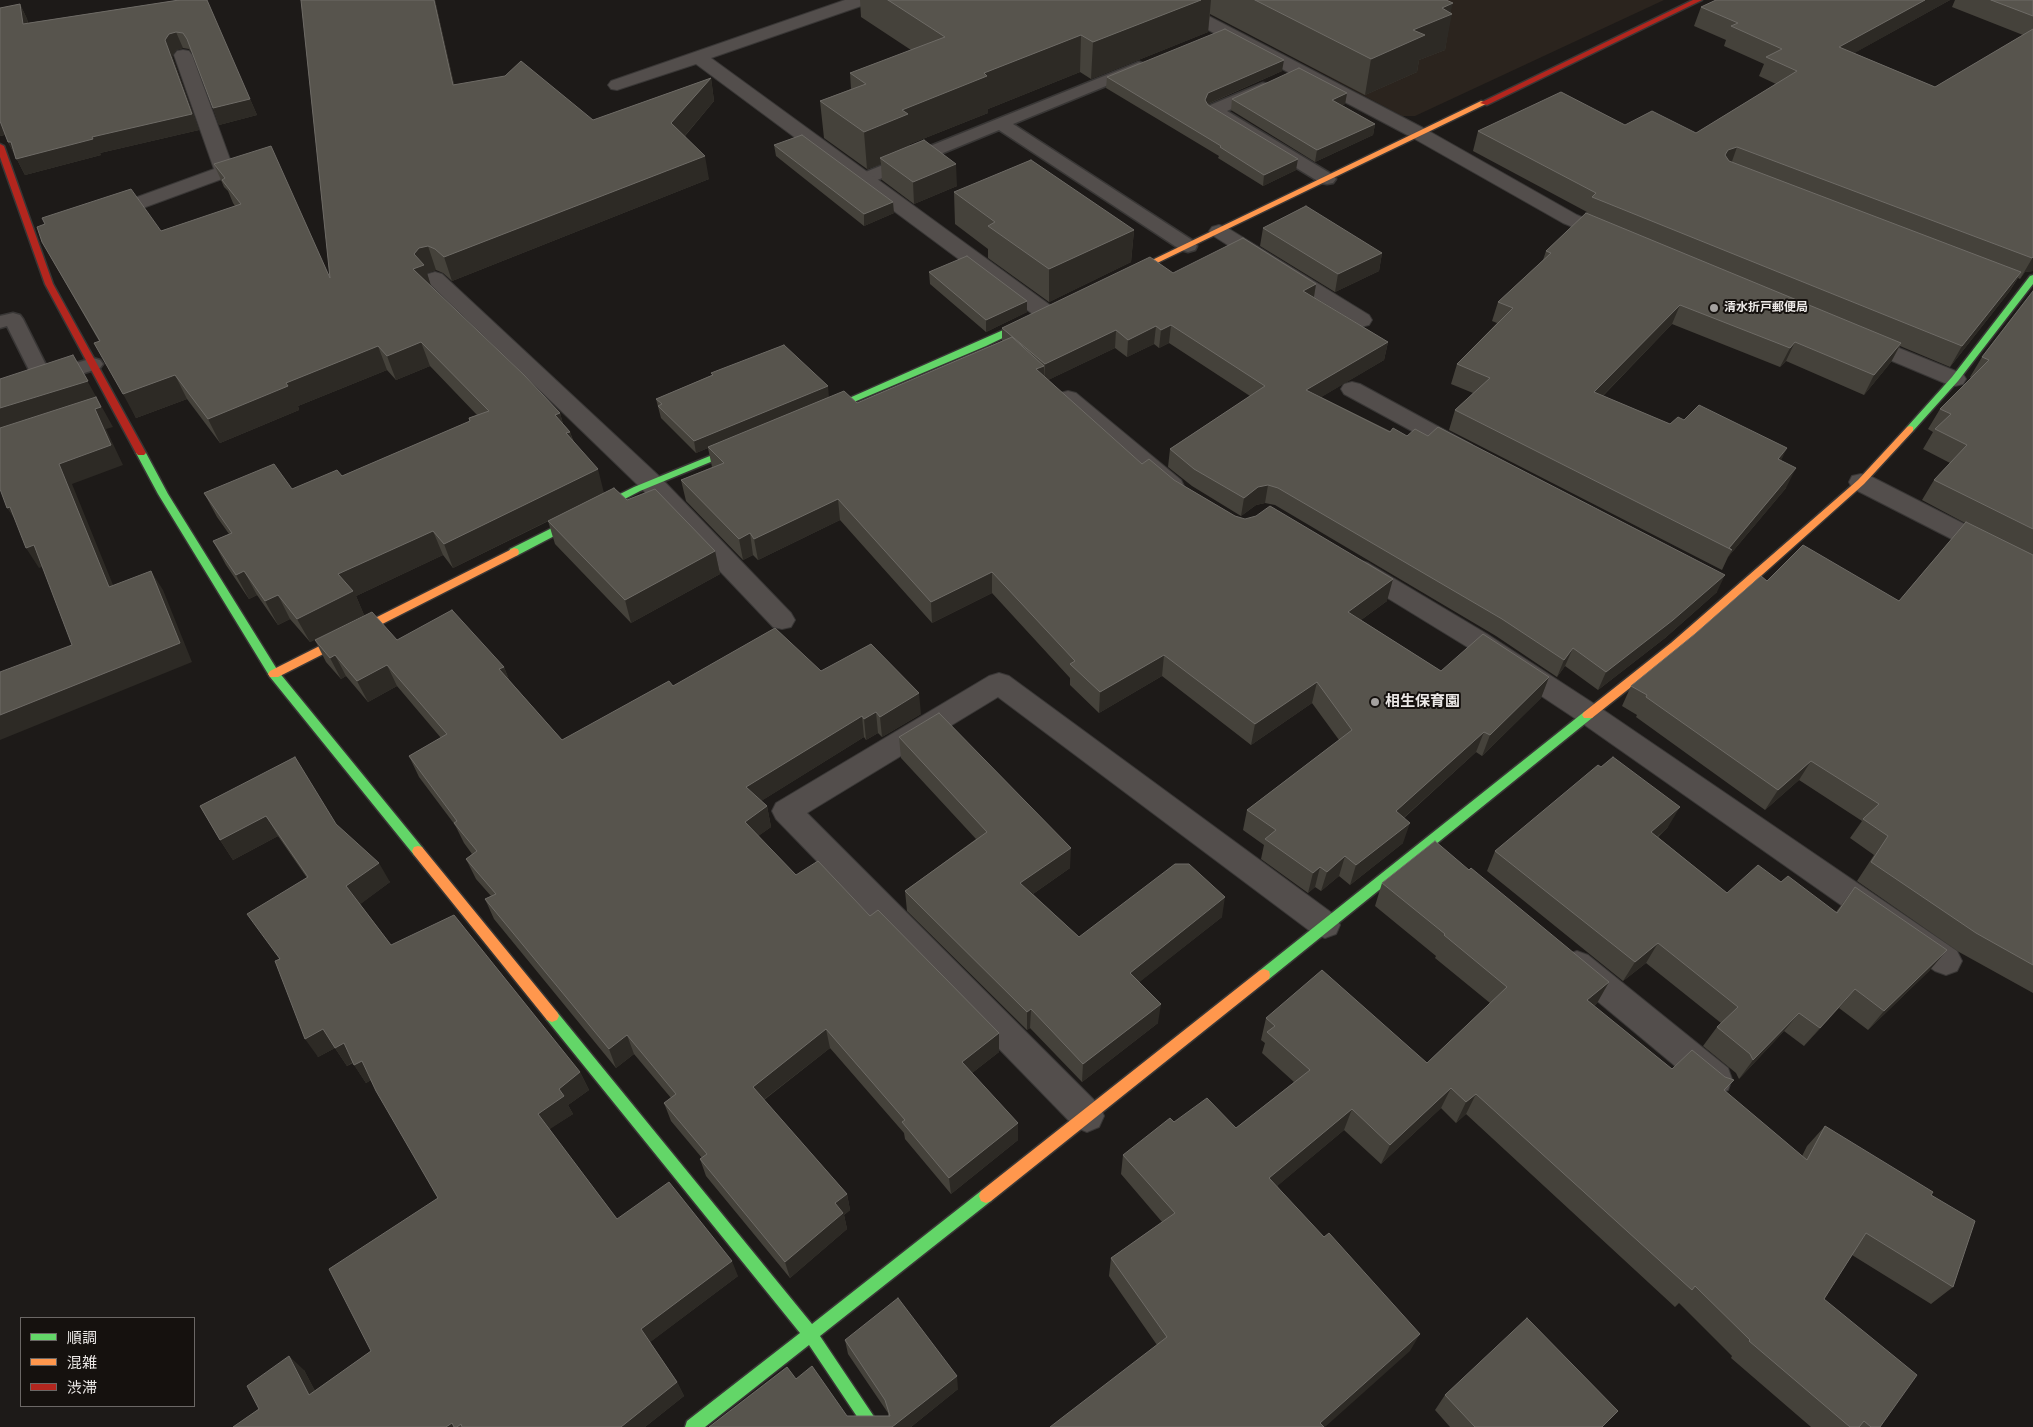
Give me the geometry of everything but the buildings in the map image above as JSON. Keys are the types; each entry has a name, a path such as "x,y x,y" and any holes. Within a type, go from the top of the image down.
{"street":[{"path":"617,85 861,0"},
{"path":"1165,0 1216,35 1285,77 1420,134 1570,219 1625,242"},
{"path":"1108,284 1699,0"},
{"path":"183,55 225,171"},
{"path":"698,57 864,179 1051,311 983,344 805,420"},
{"path":"0,146 43,238 49,284 92,364 106,408 163,494 274,674 810,1334 873,1427"},
{"path":"88,221 272,154"},
{"path":"1219,231 1361,320"},
{"path":"435,278 651,483 782,620"},
{"path":"693,1427 1087,1116 1325,925 1440,852 1590,714 1674,646 1728,586 1861,482 1955,379 2021,283"},
{"path":"1845,333 1955,379"},
{"path":"1352,389 1483,460"},
{"path":"1068,398 1189,498"},
{"path":"274,674 651,483 750,442"},
{"path":"1861,482 2033,570"},
{"path":"1342,559 1478,641 1590,714 1946,961"},
{"path":"1087,1116 786,811 999,684 1325,925"},
{"path":"1557,948 1723,1085"}],"lane":[{"path":"864,179 1153,61"},
{"path":"1285,77 1214,110 1327,179"},
{"path":"1000,123 1188,246"},
{"path":"0,322 13,319 43,379 92,364"}],"shaded area":[{"path":"1186,0 1664,0 1415,116 1402,116"}],"traffic: fast":[{"path":"1910,429 1955,379 2033,278"},
{"path":"818,414 983,344 1035,319"},
{"path":"514,552 637,489 744,445"},
{"path":"141,453 163,494 274,674 418,851"},
{"path":"1264,975 1588,715"},
{"path":"552,1016 810,1334 873,1427"},
{"path":"693,1427 986,1196"}],"traffic: slow":[{"path":"1121,277 1484,103"},
{"path":"1588,715 1675,646 1861,482 1910,429"},
{"path":"274,674 514,552"},
{"path":"418,851 552,1016"},
{"path":"986,1196 1264,975"}],"traffic: jam":[{"path":"1484,103 1699,0"},
{"path":"0,146 49,284 141,453"}],"place":[{"name":"清水折戸郵便局","path":"1714,308"},
{"name":"相生保育園","path":"1375,702"}]}
